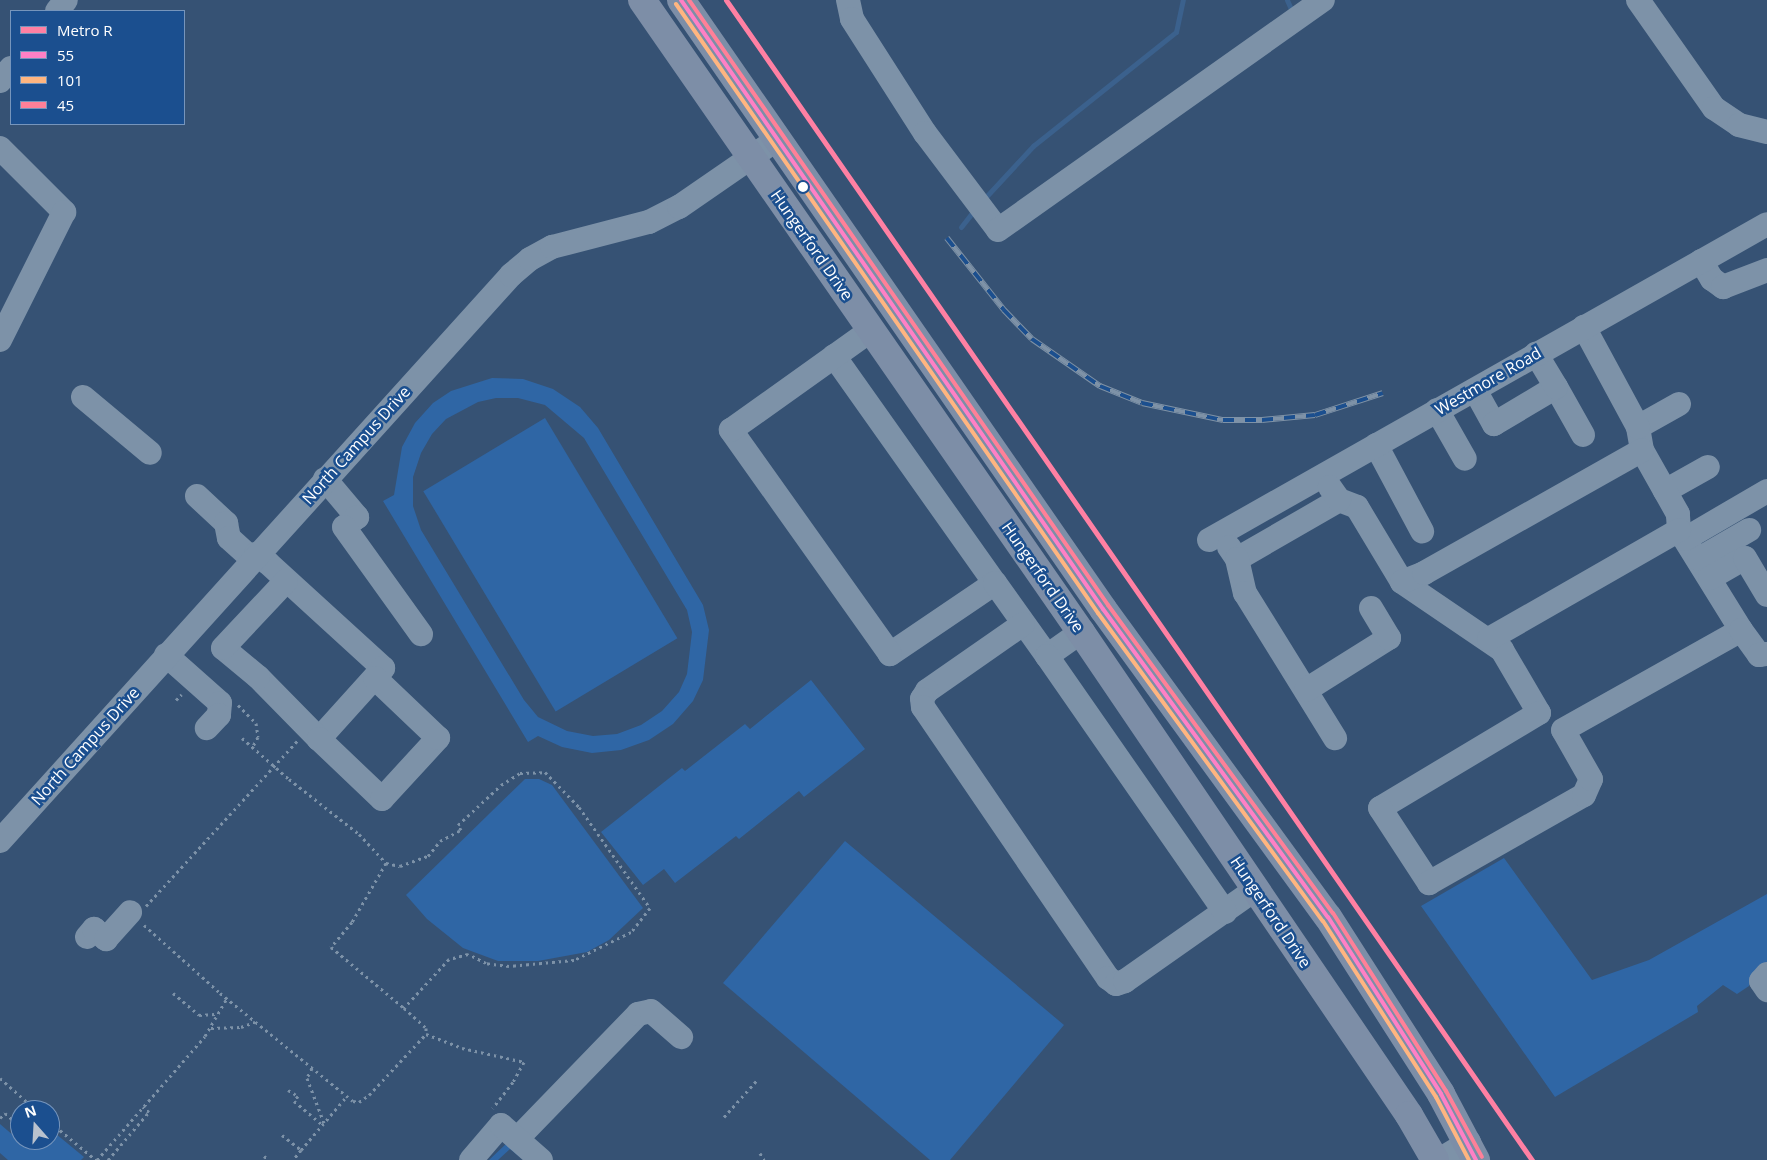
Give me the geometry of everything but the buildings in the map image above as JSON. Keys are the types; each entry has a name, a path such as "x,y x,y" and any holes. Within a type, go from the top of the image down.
{"main road":[{"name":"Hungerford Drive","path":"642,0 1081,632 1403,1107 1435,1160"},
{"name":"Hungerford Drive","path":"681,0 776,140 1107,614 1328,917 1473,1151"},
{"path":"1081,632 1107,614"}],"street":[{"path":"58,10 66,0"},
{"path":"848,0 852,20 925,133 998,230 1323,0"},
{"path":"1638,0 1714,108 1738,124 1767,132"},
{"path":"0,81 10,69"},
{"name":"North Campus Drive","path":"0,841 254,556 530,259 580,238 649,222 679,207 750,156 776,140"},
{"path":"0,148 64,212 0,340"},
{"name":"Westmore Road","path":"1237,559 1215,537 1767,224"},
{"path":"1700,261 1712,279 1723,287 1767,270"},
{"path":"1584,327 1678,514 1682,534 1705,569 1740,630 1759,655 1767,654"},
{"path":"871,330 731,430 890,654 995,583"},
{"path":"1536,354 1584,435"},
{"path":"834,356 1047,656 1225,912"},
{"path":"1475,390 1494,424 1556,387"},
{"path":"83,398 150,453"},
{"path":"1402,582 1424,573 1640,439 1678,404"},
{"path":"1437,410 1465,459"},
{"path":"1376,445 1422,531"},
{"path":"1665,491 1708,467"},
{"path":"1322,475 1339,500 1357,508 1402,582 1489,639 1502,650 1539,713 1563,730 1591,779 1584,795 1429,883 1380,808 1539,713"},
{"path":"325,479 357,517 344,527 421,634"},
{"path":"1489,639 1682,534 1767,491"},
{"path":"197,496 226,523 229,538 286,581 383,668 376,678 314,733"},
{"path":"1336,738 1245,593 1237,559 1339,500"},
{"path":"1705,569 1749,530"},
{"path":"1705,569 1744,558 1767,595"},
{"path":"286,581 223,648 382,799 438,738 376,678"},
{"path":"1306,690 1389,638 1371,608"},
{"path":"1023,624 927,691 922,699 923,707 1108,978 1116,984 1125,982 1256,889"},
{"path":"1563,730 1740,630"},
{"path":"1047,656 1081,632"},
{"path":"166,655 220,703 219,715 207,728"},
{"path":"87,937 94,929 106,939 136,914"},
{"path":"517,1139 638,1014 651,1011 682,1036"},
{"path":"471,1160 501,1125 542,1160"},
{"path":"1439,1160 1473,1151"}],"path":[{"path":"314,733 276,766 136,914 226,998 347,1096 360,1102 369,1095 426,1034 426,1028 404,1008 330,947 352,922 386,863"},
{"path":"242,738 359,834 386,863 400,866 428,856 440,841 460,830 458,824 501,785 520,773 545,772 579,807 650,908 631,932 574,960 509,966 486,963 468,954 449,959 404,1008"},
{"path":"173,993 199,1014 215,1014"},
{"path":"60,1130 96,1160 211,1028 215,1014 226,998"},
{"path":"211,1028 241,1027 256,1022"},
{"path":"426,1034 462,1048 524,1062 514,1082 490,1111"},
{"path":"312,1068 307,1078 323,1124"},
{"path":"0,1078 25,1100"},
{"path":"724,1117 758,1079"},
{"path":"288,1090 298,1096 294,1101 323,1124"},
{"path":"293,1160 347,1096"},
{"path":"108,1160 149,1112 143,1107"},
{"path":"0,1118 5,1113 10,1118"},
{"path":"282,1135 301,1150"},
{"path":"760,1153 764,1160"},
{"path":"264,1156 269,1160"}],"shaded area":[{"path":"492,378 523,379 553,389 580,407 598,428 703,605 709,630 703,680 693,701 673,724 649,740 621,750 592,753 562,747 538,736 528,742 383,501 394,495 402,447 415,423 433,403 451,391","holes":["496,398 518,398 545,405 584,438 687,610 692,632 687,674 679,692 662,711 641,725 617,734 593,736 567,731 538,717 524,700 421,530 413,506 413,477 421,453 432,434 446,419 478,402"]},
{"path":"545,418 677,638 556,711 423,491"},
{"path":"811,680 865,749 804,797 799,791 739,839 736,836 675,883 664,869 643,885 601,832 682,768 685,771 745,724 750,729"},
{"path":"525,779 539,779 552,785 643,908 609,940 587,952 538,961 498,961 463,948 427,919 406,895"},
{"path":"845,841 1064,1025 950,1160 930,1160 723,983"},
{"path":"1504,858 1592,980 1649,960 1767,894 1767,965 1754,973 1749,986 1737,994 1723,985 1697,1006 1698,1012 1555,1097 1421,906"},
{"path":"0,1124 10,1133 10,1150 60,1150 60,1137 84,1157 81,1160 8,1160 0,1153"},
{"path":"507,1143 521,1158 510,1149 498,1160 489,1160"}],"waterway":[{"path":"983,200 1033,146 1176,32 1183,0"},
{"path":"1287,0 1292,11"},
{"path":"961,227 971,214"}],"railway":[{"path":"947,238 1004,310 1032,339 1100,386 1142,403 1223,420 1262,420 1315,415 1383,393"}],"metro line":[{"name":"R","path":"726,0 1532,1160"}],"transit line":[{"name":"55","path":"681,0 1103,609 1328,917 1441,1094 1476,1160"},
{"name":"45","path":"689,0 1108,605 1333,913 1446,1091 1482,1157"},
{"name":"101","path":"676,4 1098,613 1323,921 1436,1097 1469,1160"}]}
